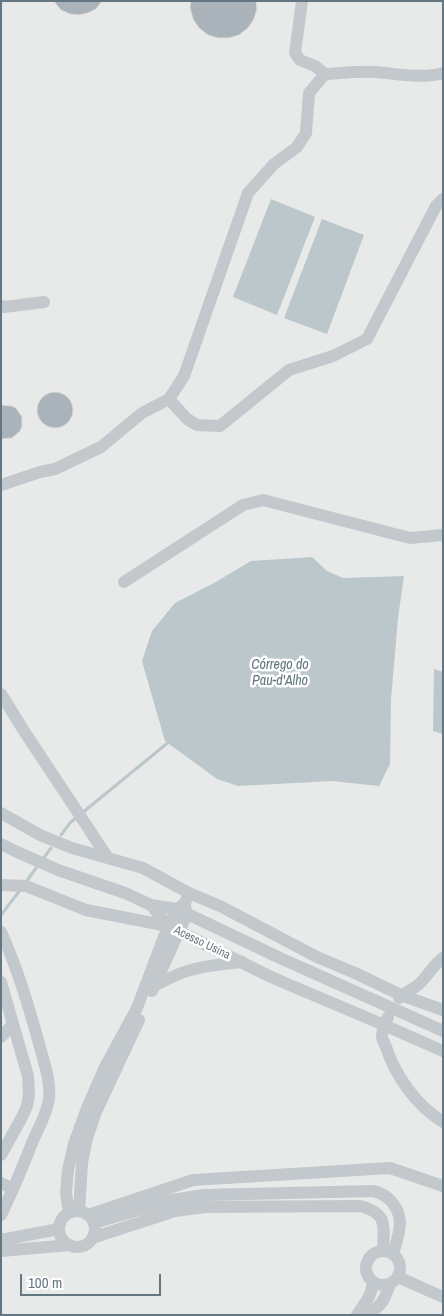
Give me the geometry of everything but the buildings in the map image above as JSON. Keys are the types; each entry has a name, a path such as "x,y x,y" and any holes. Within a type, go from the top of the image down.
{"street":[{"path":"302,1 295,53 300,60 315,66 325,74 374,72 431,76 443,73"},
{"path":"1,485 55,469 101,447 142,413 169,399 184,376 248,194 274,164 297,147 306,133 309,93 325,74"},
{"path":"169,399 187,419 197,425 220,426 288,370 333,356 367,339 436,206 443,199"},
{"path":"1,306 44,302"},
{"path":"124,582 243,505 264,500 410,538 443,535"},
{"path":"1,694 108,858"},
{"path":"1,813 40,835 72,848 143,868 184,905 220,906 317,957 401,995 443,1010"},
{"path":"1,844 41,862 152,905"},
{"path":"1,885 21,886 86,910 174,929"},
{"name":"Acesso Usina","path":"152,905 184,905 312,972 443,1031"},
{"name":"Acesso Usina","path":"152,905 174,929 271,977 443,1051"},
{"path":"92,1238 95,1228 83,1215 82,1163 87,1138 96,1112 126,1050 150,984 184,905"},
{"path":"1,932 14,960 32,1019 48,1084 49,1098 47,1108 14,1189 1,1215"},
{"path":"303,990 317,957"},
{"path":"443,958 420,984 401,995 384,1025 382,1037 389,1056 411,1094 431,1114 443,1122"},
{"path":"150,984 189,970 242,962"},
{"path":"1,982 28,1076 29,1095 27,1106 1,1155"},
{"path":"1,1037 13,1024"},
{"path":"28,1076 48,1084"},
{"path":"83,1215 193,1180 390,1168 443,1186"},
{"path":"1,1183 14,1189"},
{"path":"70,1245 62,1239 59,1229 62,1219 83,1215 195,1196 373,1191 380,1193 393,1203 400,1221 398,1234 388,1252 373,1255 367,1264 368,1274 379,1285 394,1281 443,1297"},
{"path":"1,1252 85,1245 92,1238 188,1209 205,1207 360,1206 371,1209 381,1218 388,1252 400,1262 400,1272 382,1303 366,1315"},
{"path":"1,1240 59,1229"},
{"path":"358,1315 369,1298 374,1282"}],"path":[{"path":"1,5 3,1"}],"shaded area":[{"path":"1,1 443,1 443,1315 1,1315"}],"water":[{"path":"271,199 315,217 277,315 233,297"},
{"path":"322,219 364,235 327,334 284,318"},
{"name":"Córrego do Pau-d'Alho","path":"312,557 327,571 343,578 404,576 398,618 391,699 390,764 379,786 332,781 238,786 217,779 165,741 142,661 152,631 175,603 251,561"},
{"path":"434,669 443,672 443,734 433,731"}],"waterway":[{"path":"82,813 170,741"},
{"path":"61,835 77,817"},
{"path":"43,859 51,848"},
{"path":"26,882 39,864"},
{"path":"1,915 21,889"}]}
